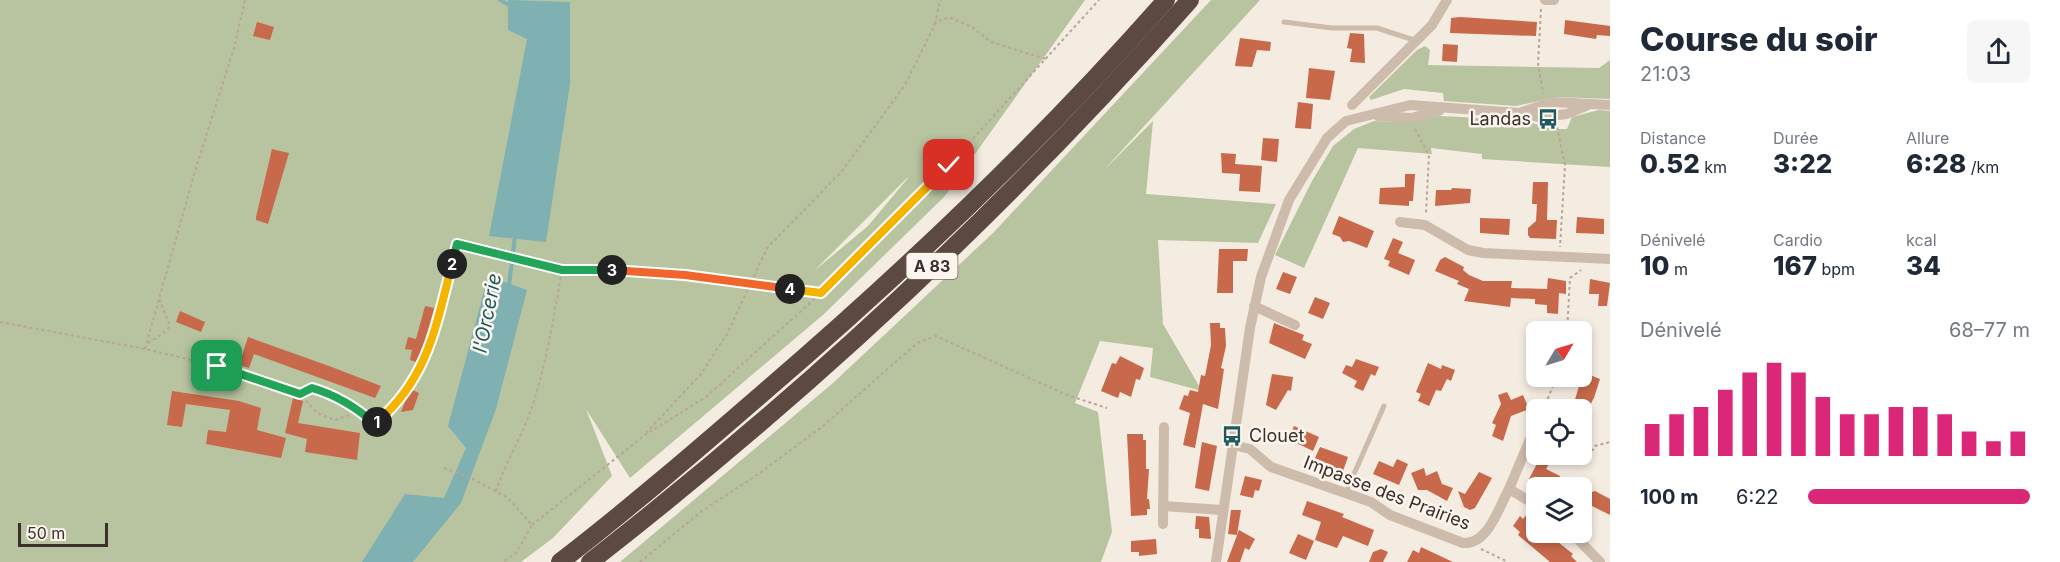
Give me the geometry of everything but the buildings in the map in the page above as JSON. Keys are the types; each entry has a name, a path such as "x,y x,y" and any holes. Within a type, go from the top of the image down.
{"highway":[{"name":"A 83","path":"560,562 707,441 916,256 1055,120 1166,0"},
{"name":"A 83","path":"590,562 787,398 922,275 1071,129 1190,0"}],"street":[{"path":"1543,0 1554,0"},
{"path":"1352,105 1432,25 1441,2"},
{"path":"1216,562 1254,306 1268,252 1282,215 1309,163 1331,132 1346,121 1410,105 1519,113 1552,102 1568,101 1586,106 1610,105"},
{"path":"1371,115 1411,118 1446,109"},
{"path":"1400,222 1425,225 1468,250 1483,253 1610,259"},
{"path":"1254,306 1295,325"},
{"path":"1163,524 1164,427"},
{"name":"Impasse des Prairies","path":"1233,445 1250,448 1270,466 1371,502 1390,515 1463,543 1475,542 1484,534 1509,489 1526,449"},
{"path":"1509,489 1526,499"},
{"path":"1163,506 1222,510"},
{"path":"1582,543 1600,562"}],"lane":[{"path":"1284,22 1332,28 1377,28 1417,40"},
{"path":"1345,494 1384,406"}],"path":[{"path":"145,349 234,48 245,0"},
{"path":"645,435 701,374 727,334 767,248 842,171 905,85 935,24 940,0"},
{"path":"503,562 517,552 532,525 645,435 706,397 821,293 949,165 1099,0"},
{"path":"1543,0 1538,64 1543,95"},
{"path":"935,24 942,19 951,18 972,27 991,42 1047,59"},
{"path":"1411,118 1412,127 1429,155 1425,225"},
{"path":"1556,125 1564,165 1559,256"},
{"path":"375,424 397,405 415,379 434,333 457,244 562,270 611,270 685,275 821,293"},
{"path":"1568,321 1570,278 1586,266 1589,258"},
{"path":"496,491 503,467 530,413 543,370 562,270"},
{"path":"147,343 165,332 170,326 159,298"},
{"path":"0,322 145,349 217,366 300,394 318,412 335,420 361,411"},
{"path":"640,562 702,512 823,426 917,344 936,336 1066,395 1107,408"},
{"path":"300,394 312,388 332,394 361,411 384,432"},
{"path":"1592,449 1595,446 1610,442"},
{"path":"444,468 471,477 508,498 532,525"},
{"path":"1475,542 1481,549 1508,562"}],"green space":[{"path":"0,0 1085,0 945,196 824,314 630,478 586,409 612,476 553,538 521,562 0,562","holes":["908,178 868,226 814,271"]},
{"path":"1211,0 1260,0 1103,171 1153,121 1146,194 1276,204 1258,243 1158,240 1163,324 1202,391 1150,377 1153,348 1100,341 1075,403 1098,412 1112,532 1101,562 620,562 833,383 993,233"},
{"path":"1425,46 1430,50 1428,65 1599,68 1610,60 1610,99 1557,97 1516,106 1444,101 1443,93 1404,89 1371,100 1369,97 1417,50"},
{"path":"1599,110 1610,111 1610,167 1482,159 1482,154 1431,148 1432,154 1358,148 1304,268 1275,255 1312,181 1333,146 1354,129 1374,121 1399,122 1439,116 1523,120 1551,129 1567,129 1572,117"}],"water":[{"path":"508,0 570,2 570,84 546,242 489,236 527,39 508,30"},
{"path":"488,276 527,290 496,409 461,503 413,562 362,562 405,494 444,498 466,448 448,426"}],"waterway":[{"name":"l'Orcerie","path":"500,0 511,6"},
{"name":"l'Orcerie","path":"509,285 515,236"}],"place":[{"name":"Landas","path":"1548,119"},
{"name":"Clouet","path":"1232,436"}],"route":[{"path":"217,366 300,394 312,388 332,394 361,411 375,424 397,405 415,379 434,333 457,244 562,270 611,270 685,275 821,293 949,165"}]}
